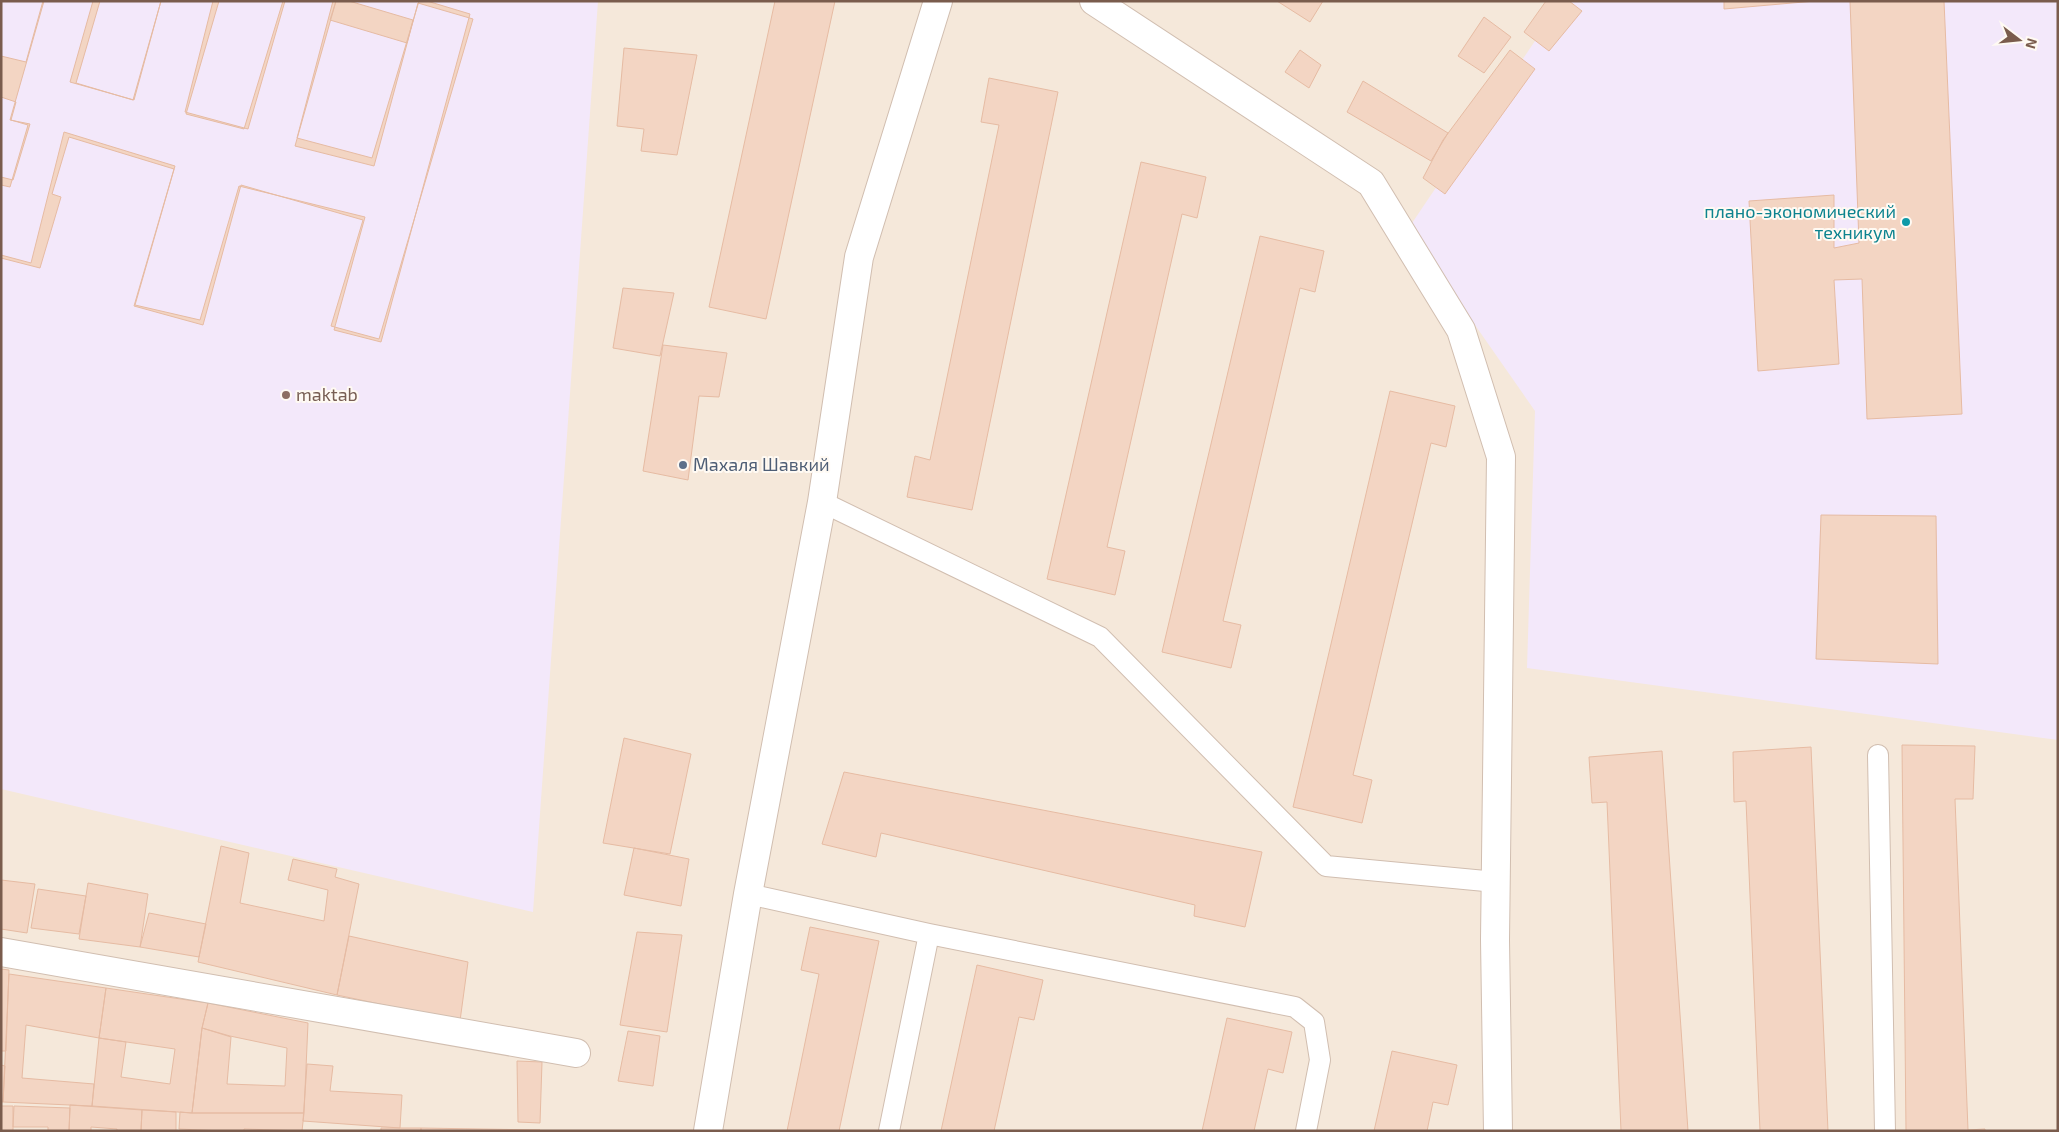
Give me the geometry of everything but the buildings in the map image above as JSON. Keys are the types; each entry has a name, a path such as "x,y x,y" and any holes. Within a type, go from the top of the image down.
{"street":[{"path":"708,1131 748,894 822,502 859,257 938,1"},
{"path":"1094,1 1371,183 1462,330 1501,457 1495,940 1498,1131"},
{"path":"1,952 576,1053"}],"lane":[{"path":"822,502 1100,637 1326,866 1496,882"},
{"path":"1878,755 1886,1131"},
{"path":"748,894 930,934 1295,1006 1314,1022 1320,1060 1306,1131"},
{"path":"889,1131 930,934"}],"shaded area":[{"path":"1,1 2058,1 2058,1131 1,1131"},
{"name":"maktab","path":"1,1 598,1 533,912 1,789"},
{"path":"1562,1 2058,1 2058,740 1527,668 1535,411 1408,229"}],"place":[{"name":"плано-экономический техникум","path":"1906,222"},
{"name":"maktab","path":"286,395"},
{"name":"Махаля Шавкий","path":"683,465"}]}
